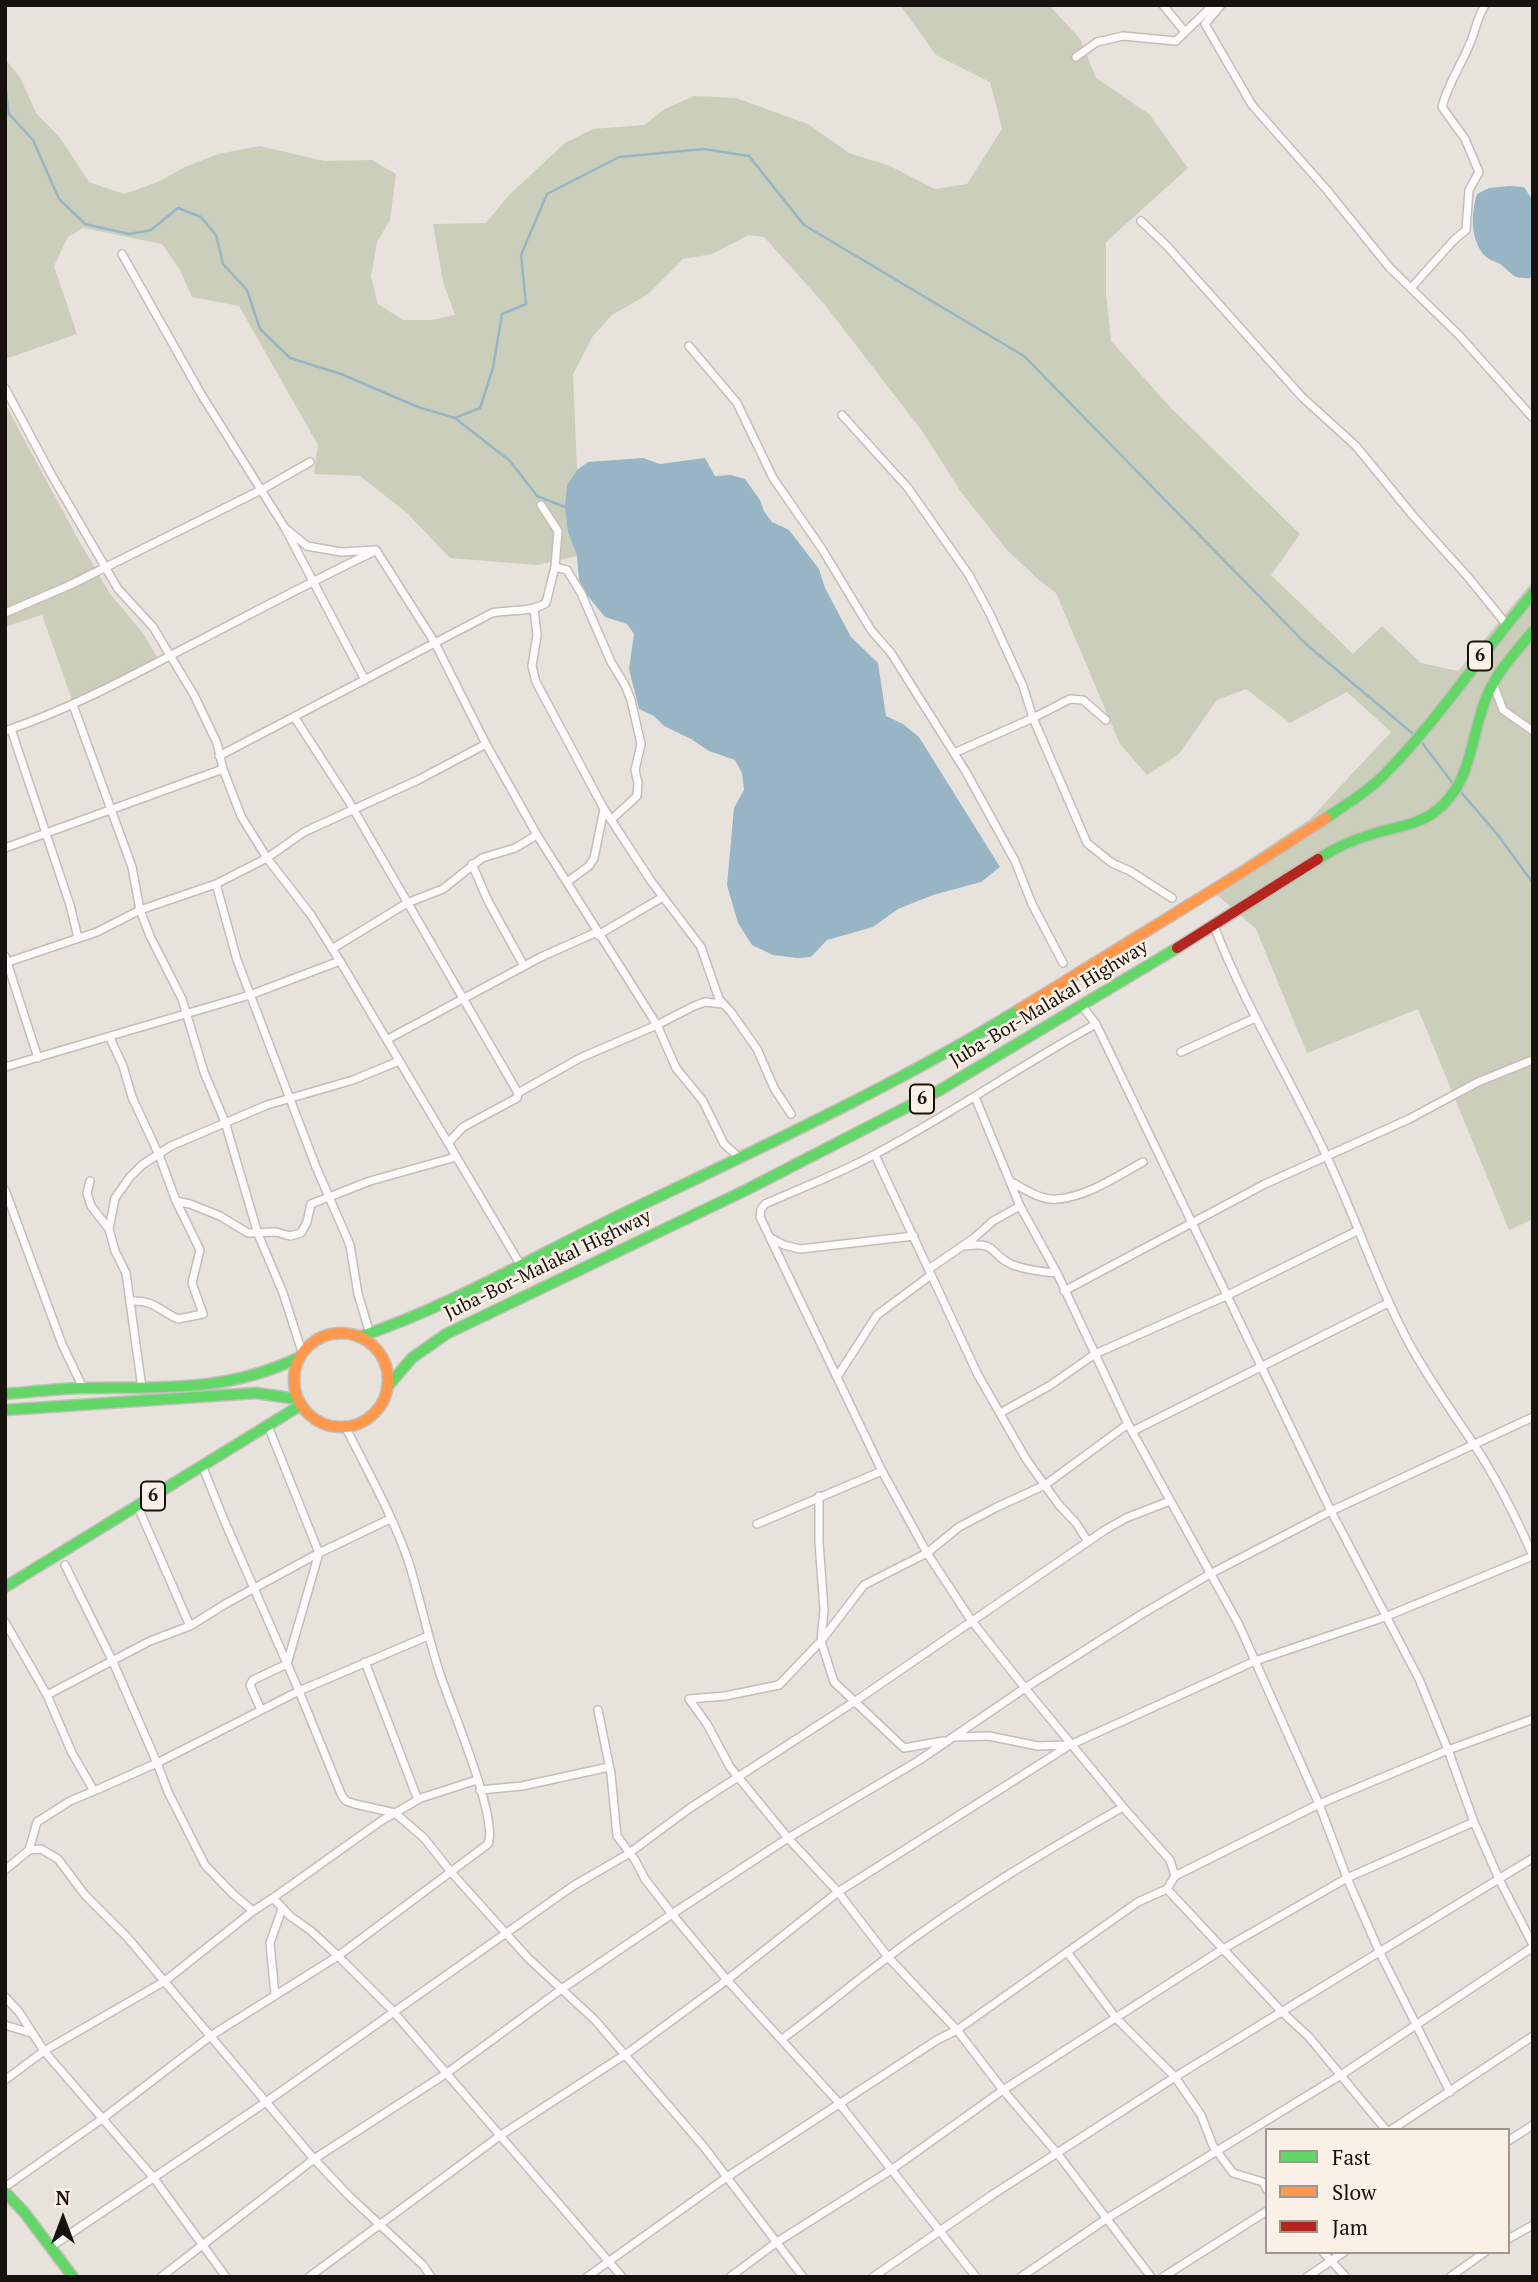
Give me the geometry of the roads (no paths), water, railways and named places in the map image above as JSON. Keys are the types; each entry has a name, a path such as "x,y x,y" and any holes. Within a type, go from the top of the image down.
{"main road":[{"name":"Juba-Bor-Malakal Highway","path":"5,1394 83,1388 229,1383 257,1377 300,1355 309,1345 327,1335 365,1335 413,1318 879,1089 1008,1016 1362,794 1430,721 1533,593"},
{"name":"Juba-Bor-Malakal Highway","path":"346,1427 363,1422 376,1411 387,1387 412,1358 446,1334 838,1144 940,1090 1082,1006 1337,847 1358,838 1419,821 1437,811 1451,799 1465,778 1472,741 1493,682 1533,631"},
{"path":"365,1335 382,1357 388,1377 387,1387"},
{"path":"300,1355 293,1380 299,1402 315,1420 346,1427"},
{"path":"5,1409 256,1393 299,1402"},
{"name":"6","path":"5,1587 268,1426 299,1402"},
{"path":"5,2192 26,2211 49,2248 73,2277"}],"street":[{"path":"1163,5 1185,32"},
{"path":"1076,57 1097,42 1123,36 1177,41 1213,5"},
{"path":"1221,5 1205,24 1252,105 1326,189 1390,268 1458,334 1533,418"},
{"path":"1411,288 1466,230 1469,191 1479,172 1465,139 1442,107 1447,86 1462,61 1475,22 1485,5"},
{"path":"1141,221 1167,246 1302,397 1356,446 1506,624"},
{"path":"122,254 201,394 263,489 365,680"},
{"path":"689,346 737,402 773,478 822,549 871,630 891,653 954,753 1004,842 1063,963"},
{"path":"5,388 118,589 153,628 194,695 217,743 223,769 241,816 267,858 311,915 332,948 520,1264"},
{"path":"842,415 908,488 969,575 1023,685 1034,718 1087,843 1112,863 1130,871 1172,898"},
{"path":"5,613 69,585 263,489 310,462"},
{"path":"219,756 492,613 534,609 548,599 555,567 558,531 541,505"},
{"path":"285,528 307,546 341,552 376,550"},
{"path":"78,938 70,905 8,730 73,705 137,675 376,550"},
{"path":"376,550 435,643 486,744 537,835 657,1025 676,1068 703,1101 724,1144 741,1159"},
{"path":"555,567 567,570 581,593 611,662 625,685 641,744 635,770 637,796 611,820"},
{"path":"534,609 537,635 533,676 604,809 663,897 701,947 716,994 757,1049 774,1088 791,1114"},
{"path":"1493,682 1503,710 1533,731"},
{"path":"954,753 1074,698 1088,703 1106,720"},
{"path":"73,705 131,867 140,911 188,1015 204,1072 225,1122 258,1234 283,1293 300,1355"},
{"path":"295,718 518,1093"},
{"path":"38,1058 6,960 97,932 140,911 216,884 267,858 304,832 418,780 486,744"},
{"path":"5,848 223,769"},
{"path":"567,883 589,866 594,858 604,809"},
{"path":"332,948 407,903 443,889 482,858 515,848 537,835"},
{"path":"472,864 488,901 524,966"},
{"path":"216,884 233,948 250,995 328,1197 350,1245 365,1335"},
{"path":"388,1039 524,966 581,938 598,934 663,897"},
{"path":"309,2277 501,2135 629,2052 727,1980 838,1892 1070,1745 1255,1661 1385,1617 1533,1556 1515,1515 1474,1443 1438,1392 1388,1303 1360,1230 1327,1157 1255,1018 1214,926"},
{"path":"5,1067 188,1015 340,961"},
{"path":"449,1143 463,1127 517,1098 518,1093 580,1058 705,1002 723,1004"},
{"path":"1021,2277 1106,2219 1341,2075 1533,1946 1474,1822 1419,1679 1331,1511 1096,1024 1082,1006"},
{"path":"1181,1052 1255,1018"},
{"path":"1096,1024 1041,1054 975,1097 875,1155 765,1204 761,1209 761,1217 882,1471 927,1553 971,1620 1070,1745 1170,1860 1175,1876"},
{"path":"110,1038 123,1066 131,1097 200,1251 192,1283 203,1314 178,1319 144,1300 132,1301"},
{"path":"109,1229 115,1198 142,1165 189,1137 290,1097 353,1080 399,1061"},
{"path":"1064,1291 1265,1184 1409,1119 1478,1082 1530,1061"},
{"path":"975,1097 1020,1206 1057,1273 1128,1424 1239,1625 1319,1804 1379,1951 1450,2092"},
{"path":"875,1155 978,1376 1026,1459 1088,1542"},
{"path":"176,1201 190,1203 220,1216 248,1233 290,1236 301,1233 307,1223 311,1205 413,1168 456,1157"},
{"path":"1010,1182 1038,1196 1056,1199 1100,1185 1143,1162"},
{"path":"90,1181 87,1193 92,1206 109,1229 127,1273 142,1388"},
{"path":"6,1192 62,1344 83,1388"},
{"path":"837,1377 877,1315 993,1221 1020,1206"},
{"path":"1000,1413 1049,1386 1095,1354 1226,1296 1360,1230"},
{"path":"770,1237 784,1245 800,1249 914,1236"},
{"path":"961,1247 988,1245 1011,1264 1029,1270 1057,1273"},
{"path":"1133,1431 1388,1303"},
{"path":"161,2277 314,2159 447,2073 563,1988 788,1838 918,1761 1025,1688 1210,1574 1331,1511 1533,1417"},
{"path":"1128,1424 1045,1485 959,1527 927,1553 864,1585 821,1641 779,1685 725,1696 689,1699 738,1776 788,1838 838,1892 888,1957 957,2030 1003,2090 1057,2153 1151,2277"},
{"path":"261,1710 250,1685 257,1678 287,1664 319,1553 268,1426"},
{"path":"5,2186 102,2119 212,2035 338,1955 488,1844 491,1836 480,1790 428,1636 408,1563 346,1427"},
{"path":"202,1465 346,1801 395,1813 424,1838 528,1958 595,2020 704,2147 803,2277"},
{"path":"757,1524 882,1471"},
{"path":"819,1496 818,1542 824,1610 821,1641 834,1682 854,1702 904,1748 953,1738 989,1736 1038,1746 1070,1745"},
{"path":"49,2248 402,2008 506,1931 573,1886 628,1854 690,1808 854,1702 1088,1542 1126,1518 1171,1501"},
{"path":"138,1507 190,1626"},
{"path":"47,1695 150,1642 190,1626 319,1553 390,1520"},
{"path":"65,1566 113,1662 168,1792 205,1865 253,1911"},
{"path":"5,1622 47,1695 72,1753 93,1791"},
{"path":"5,1870 29,1850 37,1822 70,1801 157,1763 299,1691 428,1636"},
{"path":"365,1662 418,1800"},
{"path":"598,1710 610,1767 617,1836 628,1854 672,1914 838,2104 976,2277"},
{"path":"587,2277 727,2177 957,2030 1138,1902 1167,1889 1175,1876 1319,1804 1533,1718"},
{"path":"480,1790 522,1786 610,1767"},
{"path":"5,2080 44,2051 165,1981 253,1911 352,1840 418,1800 477,1780"},
{"path":"782,2039 832,2003 888,1957 1005,1877 1123,1807"},
{"path":"730,2277 777,2242 891,2170 1003,2090 1223,1949 1348,1878 1474,1822"},
{"path":"29,1850 41,1849 58,1859 85,1895 127,1937 212,2035 314,2159 348,2196 423,2265 431,2277"},
{"path":"873,2277 1175,2077 1533,1858"},
{"path":"1167,1889 1309,2037 1386,2128"},
{"path":"273,1898 282,1909 338,1955 391,2009 622,2277"},
{"path":"275,1995 270,1944 282,1909"},
{"path":"1067,1952 1116,2018 1175,2077 1201,2115 1216,2151 1233,2174 1263,2182 1265,2186"},
{"path":"5,1997 44,2051 153,2177 226,2277"},
{"path":"5,2025 33,2033"},
{"path":"1391,2128 1533,2036"},
{"path":"1510,2140 1533,2125"},
{"path":"1164,2277 1265,2212"},
{"path":"1510,2238 1533,2225"},
{"path":"1325,2254 1346,2277"},
{"path":"1307,2277 1341,2254"},
{"path":"1450,2277 1482,2254"}],"water":[{"path":"1524,187 1533,201 1533,278 1516,277 1487,257 1480,250 1474,234 1473,218 1477,194 1489,188"},
{"path":"643,458 660,464 705,458 715,476 731,475 745,479 772,522 789,530 819,569 825,588 851,637 878,663 886,716 903,724 919,737 1000,867 981,882 933,895 898,909 873,927 827,940 811,957 773,955 752,945 738,923 727,885 734,808 744,790 742,773 735,760 709,751 639,709 629,669 634,634 627,624 605,617 587,595 579,580 577,556 568,532 565,507 567,485 577,470 588,462"}],"waterway":[{"path":"5,84 9,114 33,140 59,199 85,224 129,234 151,230 178,208 201,217 216,235 223,264 247,290 260,329 290,358 341,374 418,407 455,418 480,408 493,368 502,314 526,304 521,255 547,194 619,157 704,149 749,156 804,225 1024,356 1306,644 1412,733"},
{"path":"455,418 510,461 537,496 565,507"},
{"path":"1420,740 1454,785"},
{"path":"1461,792 1497,834 1533,883"}]}
